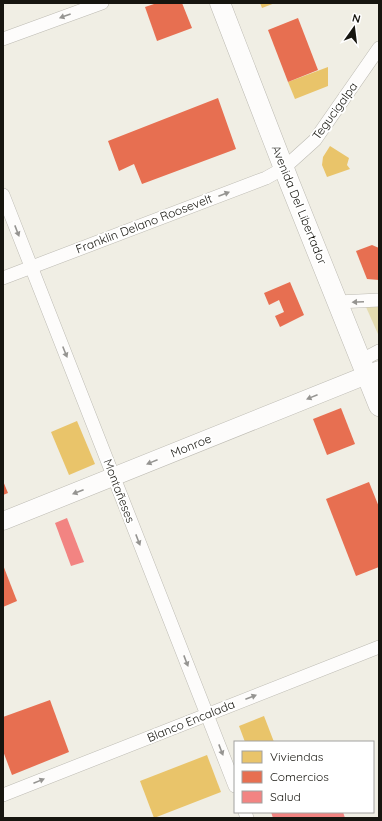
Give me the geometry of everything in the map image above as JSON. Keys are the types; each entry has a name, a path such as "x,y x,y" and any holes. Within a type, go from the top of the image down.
{"main road":[{"name":"Avenida Del Libertador","path":"220,3 338,302 369,368 379,406"},
{"name":"Monroe","path":"3,521 114,478 369,368"}],"street":[{"path":"3,38 102,3"},
{"name":"Tegucigalpa","path":"284,168 315,140 379,48"},
{"name":"Franklin Delano Roosevelt","path":"3,278 266,178 284,168"},
{"name":"Montañeses","path":"3,195 234,783"},
{"path":"338,302 379,300"},
{"path":"369,368 379,351"},
{"name":"Blanco Encalada","path":"3,795 379,646"}],"shaded area":[{"path":"366,307 379,307 379,336 378,334"}],"building: Viviendas":[{"path":"260,3 275,3 262,8"},
{"path":"328,67 328,86 295,99 288,82"},
{"path":"330,146 349,158 347,165 350,169 327,177 322,165 323,157"},
{"path":"77,421 95,464 69,475 51,432"},
{"path":"264,716 274,741 245,741 239,726"},
{"path":"207,755 221,792 154,818 140,781"}],"building: Comercios":[{"path":"157,3 182,3 192,28 157,41 145,7"},
{"path":"298,18 318,70 288,82 268,30"},
{"path":"218,98 236,149 142,184 134,164 119,171 108,141"},
{"path":"372,245 379,248 379,280 367,279 356,251"},
{"path":"290,282 304,315 280,327 275,316 284,312 279,300 269,305 264,293"},
{"path":"341,408 355,444 327,455 313,419"},
{"path":"3,481 8,493 3,495"},
{"path":"369,482 379,507 379,567 356,576 326,499"},
{"path":"3,565 17,601 3,607"},
{"path":"50,700 69,752 12,775 3,751 3,717"}],"building: Salud":[{"path":"67,518 84,562 71,566 55,523"},
{"path":"271,813 343,813 345,818 273,818"}]}
